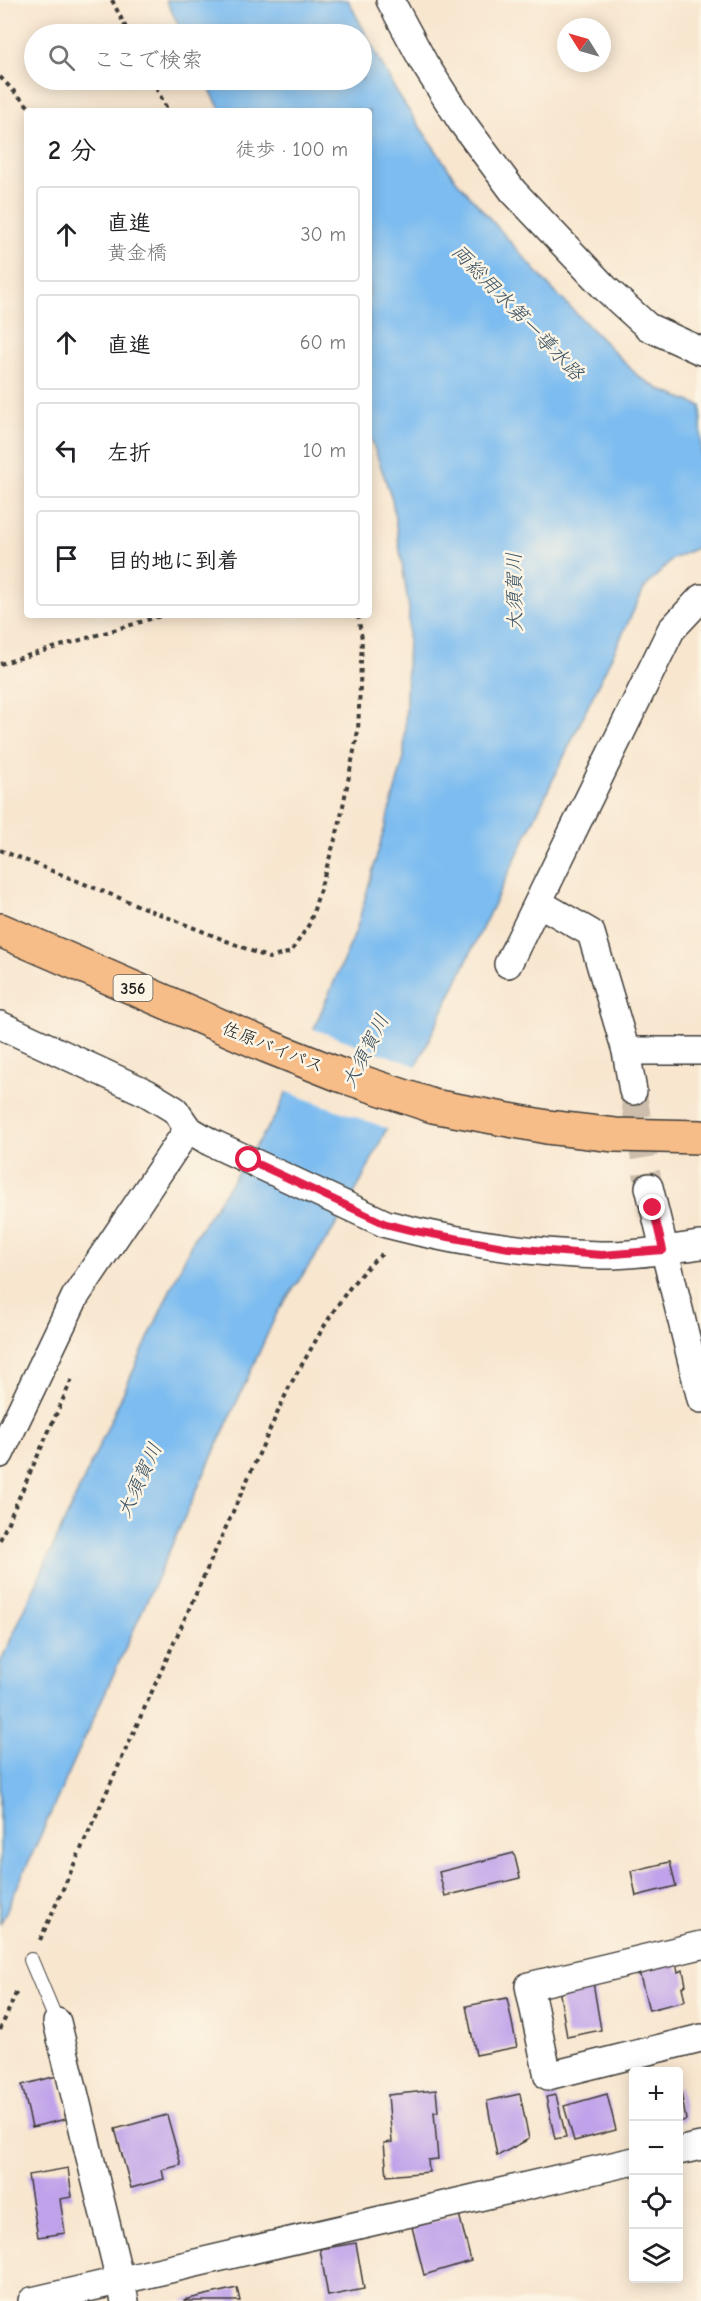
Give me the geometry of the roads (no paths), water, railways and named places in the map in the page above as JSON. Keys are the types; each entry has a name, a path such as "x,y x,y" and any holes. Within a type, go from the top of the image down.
{"highway":[{"name":"佐原バイパス","path":"0,930 267,1046 340,1075 433,1106 547,1127 615,1135 701,1137"}],"street":[{"path":"390,0 424,63 461,120 513,191 605,288 648,327 701,351"},
{"path":"508,964 671,630 701,598"},
{"path":"539,903 591,933 626,1051 633,1091"},
{"path":"0,1025 147,1093 175,1110 199,1135 398,1227 509,1248 602,1255 701,1245"},
{"path":"626,1051 701,1051"},
{"path":"0,1454 75,1297 199,1135"},
{"path":"649,1187 701,1399"},
{"path":"701,1945 529,1986 548,2076 701,2038"},
{"path":"57,2022 123,2291"},
{"path":"683,2150 701,2146"},
{"path":"32,2301 123,2291 629,2162"}],"lane":[{"path":"31,1960 57,2022"}],"water":[{"path":"166,0 348,0 361,24 178,24"},
{"path":"372,46 397,93 456,180 551,288 639,377 661,390 701,406 701,546 672,559 644,589 362,1180 333,1230 277,1313 0,1925 0,1663 194,1238 277,1114 356,931 404,758 409,609 392,499 372,442 372,108 219,108 210,90 372,90"}],"tunnel":[{"path":"633,1091 649,1187"}],"water label":[{"name":"両総用水第一導水路","path":"518,312"},
{"name":"大須賀川","path":"514,592"},
{"name":"大須賀川","path":"365,1051"},
{"name":"大須賀川","path":"139,1480"}]}
